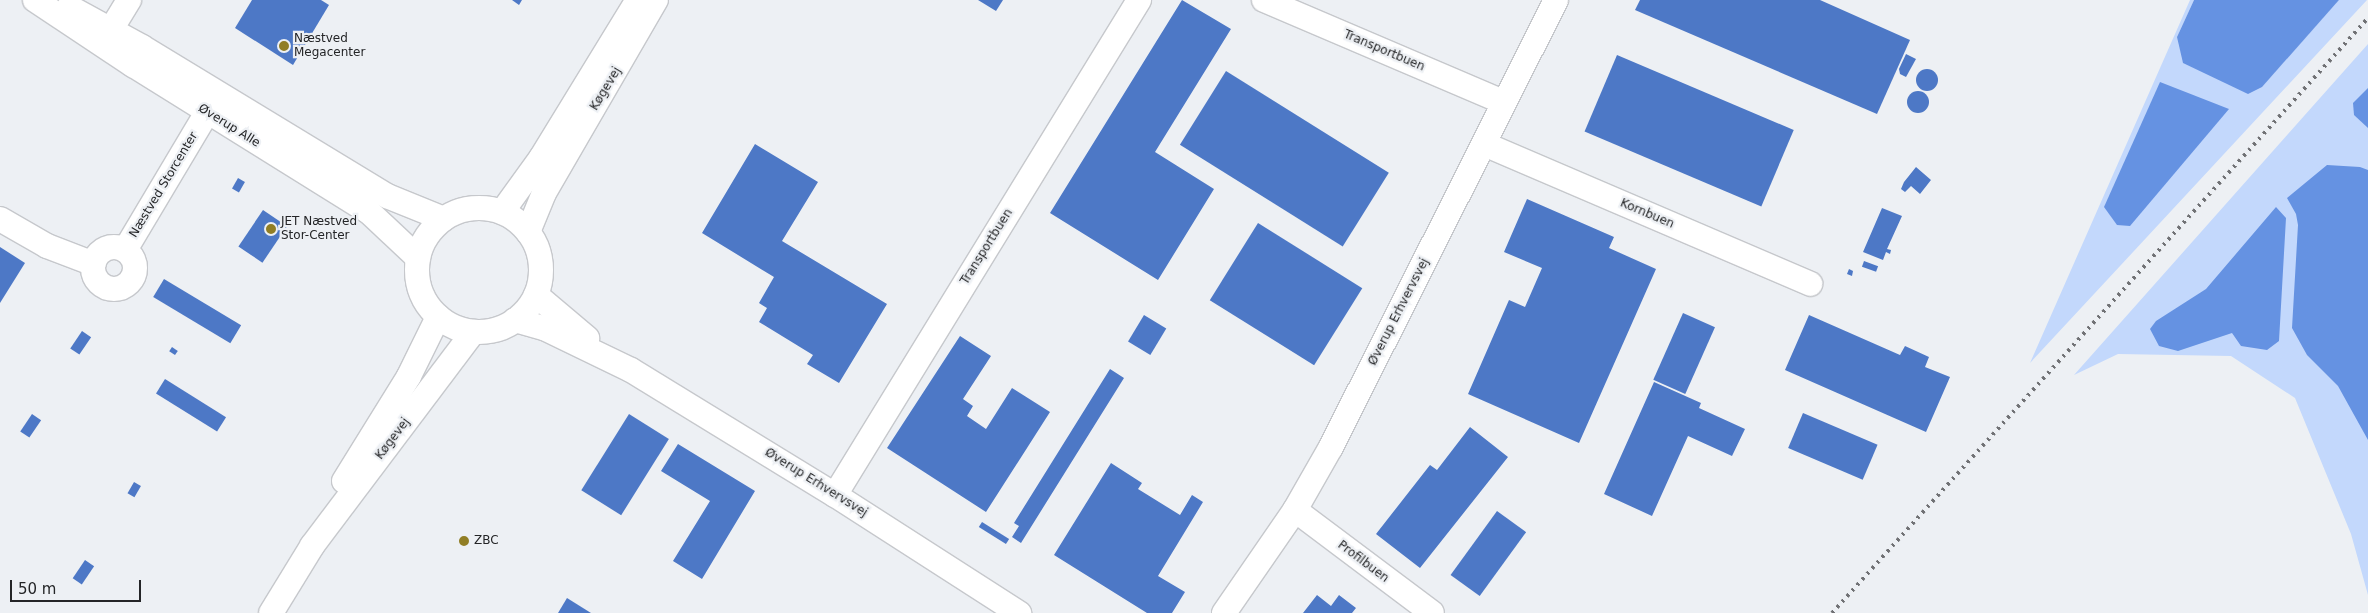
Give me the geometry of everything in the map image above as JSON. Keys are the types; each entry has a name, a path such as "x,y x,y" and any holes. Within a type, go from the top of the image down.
{"street":[{"name":"Øverup Alle","path":"35,0 106,37 213,103 369,212 418,258"},
{"name":"Øverup Alle","path":"56,0 106,37"},
{"path":"106,37 129,0"},
{"name":"Køgevej","path":"502,212 541,158 638,0"},
{"name":"Køgevej","path":"528,232 544,193 656,0"},
{"name":"Transportbuen","path":"835,495 1138,0"},
{"name":"Transportbuen","path":"1264,0 1504,102"},
{"name":"Øverup Erhvervsvej","path":"1224,613 1295,510 1331,447 1556,0"},
{"name":"Øverup Alle","path":"213,103 387,196 444,219"},
{"name":"Næstved Storcenter","path":"125,250 213,103"},
{"name":"Kornbuen","path":"1484,144 1810,284"},
{"path":"466,209 502,212 528,232 535,243 541,269 536,295 515,320 495,330 473,332 454,327 438,317 420,290 418,258 427,236 444,219 466,209"},
{"path":"0,219 47,246 94,264"},
{"path":"106,249 125,250 133,259 135,272 124,287 111,289 99,282 94,264 106,249"},
{"name":"Øverup Erhvervsvej","path":"536,295 611,358"},
{"name":"Køgevej","path":"272,613 312,546 341,486 409,376 438,317"},
{"name":"Øverup Erhvervsvej","path":"515,320 546,330 611,358 835,495 1005,609"},
{"name":"Køgevej","path":"312,546 473,332"},
{"name":"Profilbuen","path":"1295,510 1432,613"}],"shaded area":[{"path":"2190,0 2194,0 2177,37 2262,86 2339,0 2367,0 2030,363"},
{"path":"2368,44 2368,595 2351,534 2295,398 2231,356 2118,354 2074,375"}],"water":[{"path":"2194,0 2339,0 2262,87 2248,94 2183,63 2177,37"},
{"path":"2160,82 2229,109 2130,226 2117,225 2104,207"},
{"path":"2368,88 2368,128 2354,115 2353,103"},
{"path":"2327,165 2360,167 2368,170 2368,440 2338,386 2307,355 2292,328 2298,225 2296,214 2287,198"},
{"path":"2276,207 2286,218 2279,341 2267,350 2241,346 2232,333 2178,351 2159,346 2150,329 2156,321 2206,289"}],"building":[{"name":"Næstved Megacenter","path":"252,0 321,0 329,5 293,65 235,28"},
{"path":"512,0 522,0 519,5"},
{"path":"978,0 1003,0 996,11"},
{"path":"1182,0 1231,29 1155,152 1214,189 1158,280 1050,213"},
{"path":"1640,0 1820,0 1910,40 1877,114 1635,10"},
{"path":"1906,54 1916,59 1906,77 1900,74 1899,69"},
{"path":"1617,55 1794,130 1761,206 1585,131"},
{"path":"1927,69 1935,72 1938,80 1935,88 1927,91 1919,88 1916,80 1919,72"},
{"path":"1226,71 1389,173 1343,247 1180,145"},
{"path":"1918,91 1928,98 1929,102 1922,112 1918,113 1908,106 1907,102 1914,92"},
{"path":"755,144 818,182 782,241 887,304 839,383 807,364 813,355 759,322 767,308 759,303 774,277 702,233"},
{"path":"1916,167 1931,180 1920,194 1911,186 1905,192 1901,189 1904,182"},
{"path":"238,178 245,182 239,192 232,188"},
{"path":"1527,199 1614,237 1609,248 1656,269 1579,443 1468,394 1509,300 1525,307 1542,268 1504,252"},
{"path":"1882,208 1902,216 1887,249 1891,250 1890,254 1886,252 1883,260 1863,252"},
{"path":"263,210 287,226 262,263 238,246"},
{"path":"1258,223 1362,288 1314,365 1210,300"},
{"path":"0,247 25,263 0,303"},
{"path":"1864,261 1878,266 1876,272 1862,267"},
{"path":"1849,269 1853,271 1852,276 1847,274"},
{"path":"164,279 241,325 230,343 153,297"},
{"path":"1683,313 1715,327 1685,394 1653,380"},
{"path":"1144,315 1166,328 1150,355 1128,342"},
{"path":"1809,315 1900,355 1905,346 1929,357 1925,367 1950,377 1926,432 1785,370"},
{"path":"82,331 91,337 79,355 70,348"},
{"path":"960,336 991,356 963,399 973,406 967,416 986,429 1012,388 1050,412 986,512 887,448"},
{"path":"172,347 178,351 175,355 169,351"},
{"path":"1110,369 1124,378 1021,543 1012,537 1019,526 1014,523"},
{"path":"165,379 226,417 217,432 156,393"},
{"path":"1654,382 1701,403 1699,408 1745,429 1732,456 1688,436 1652,516 1604,494"},
{"path":"1803,413 1878,445 1863,480 1788,448"},
{"path":"32,414 41,420 29,438 20,431"},
{"path":"629,414 669,439 621,515 581,490"},
{"path":"1470,427 1508,457 1420,568 1376,534 1430,465 1437,470"},
{"path":"678,444 755,491 702,579 673,561 710,501 661,471"},
{"path":"1111,463 1142,483 1138,489 1180,515 1192,495 1203,502 1158,576 1185,592 1172,613 1147,613 1054,555"},
{"path":"134,482 141,486 134,497 128,493"},
{"path":"1497,511 1526,532 1480,596 1451,575"},
{"path":"982,522 1009,539 1006,544 979,527"},
{"path":"85,560 94,566 82,584 73,578"},
{"path":"1317,595 1331,606 1339,595 1356,608 1352,613 1303,613"},
{"path":"567,598 591,613 558,613"}],"railway":[{"path":"1832,613 2368,18"}],"place":[{"name":"Næstved Megacenter","path":"284,46"},
{"name":"JET Næstved Stor-Center","path":"271,229"},
{"name":"ZBC","path":"464,541"}]}
